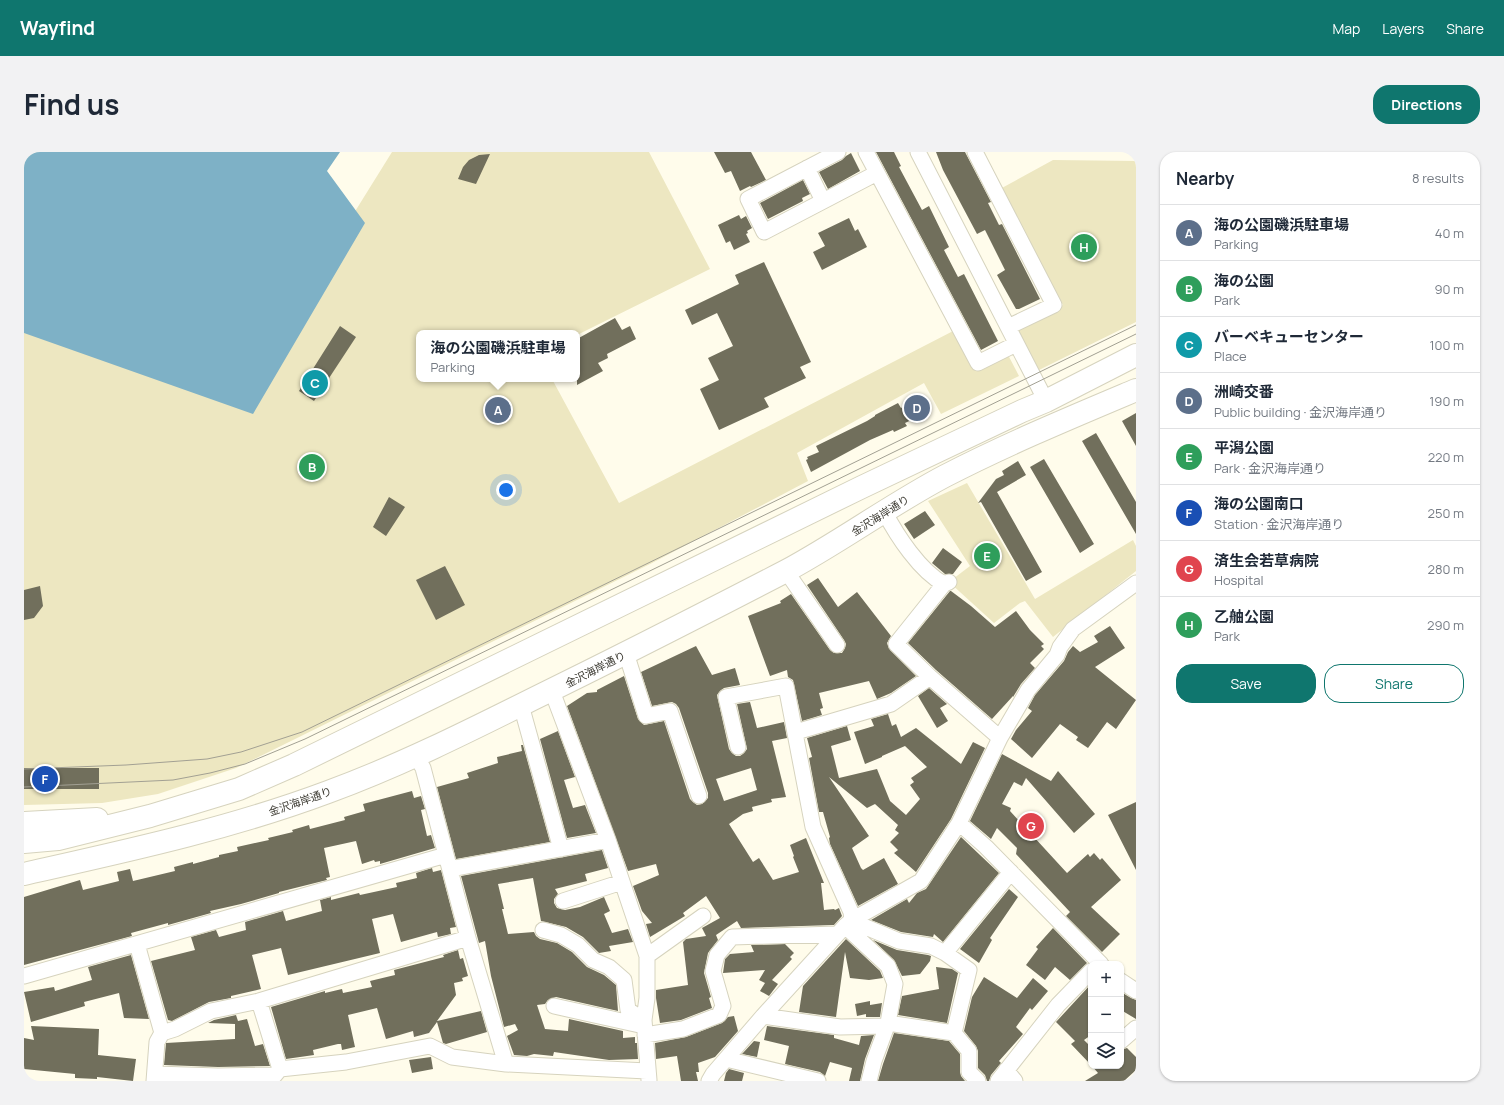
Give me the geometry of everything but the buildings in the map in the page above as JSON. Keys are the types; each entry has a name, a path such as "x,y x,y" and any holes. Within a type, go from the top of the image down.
{"street":[{"path":"838,152 748,199 764,232 877,172"},
{"path":"866,152 978,363 1016,344"},
{"path":"918,152 1046,401"},
{"path":"975,152 1054,305 1008,327"},
{"path":"807,168 823,201"},
{"path":"24,842 58,839 150,816 239,789 294,765 855,490 1046,401 1136,355"},
{"name":"金沢海岸通り","path":"24,874 160,843 225,826 328,792 416,756 552,691 786,571 816,555 884,511 946,476 1021,439 1136,390"},
{"path":"884,511 889,521 921,566 934,578 947,583 896,644 930,677 1000,738"},
{"path":"786,571 837,645"},
{"path":"709,1081 713,1074 763,1016 845,927 921,881 959,823 1000,738 1028,690 1057,656 1060,648 1074,629 1136,583"},
{"path":"626,653 646,716 670,711 699,796"},
{"path":"796,732 891,704 930,677"},
{"path":"738,747 726,697 786,686 813,827 851,912 845,927"},
{"path":"468,938 259,1001 211,1011 175,1029 162,1033 156,1042 154,1078 275,1075 280,1069 346,1062 430,1046 452,1058 648,1076 644,1027 647,998 647,956 608,840 552,691"},
{"path":"521,705 561,849"},
{"path":"416,756 423,768 468,938 506,1064"},
{"path":"24,823 150,816"},
{"path":"959,823 1011,872 1093,961"},
{"path":"450,869 608,840"},
{"path":"24,976 446,855"},
{"path":"945,953 1011,872"},
{"path":"563,901 622,882"},
{"path":"647,956 703,916"},
{"path":"554,1006 644,1027 683,1029 719,1015 723,1006 713,971 717,955 732,937 845,927 856,924 899,941 931,946 945,953 969,970 954,1033"},
{"path":"845,927 888,966 895,984 887,1024 868,1081"},
{"path":"543,930 560,935 578,945 593,960 609,967 624,980 628,1010 644,1027"},
{"path":"137,944 162,1033"},
{"path":"1006,1077 1058,1005 1088,974"},
{"path":"1124,983 1136,991"},
{"path":"259,1001 280,1069"},
{"path":"763,1016 840,1027 887,1024 954,1033 969,1051 969,1072 978,1081"},
{"path":"1124,1038 1136,1028"},
{"path":"726,1059 818,1081"}],"shaded area":[{"path":"392,152 649,152 710,269 580,334 580,330 416,330 416,382 554,382 619,503 957,329 977,367 1007,353 1019,376 941,414 924,383 797,453 808,481 652,563 236,768 158,794 102,803 24,805 24,307 242,393"},
{"path":"1053,160 1136,161 1136,322 1039,370 1018,330 1063,305 1000,189"},
{"path":"967,483 1035,599 1133,540 1136,546 1136,571 1053,637 1025,601 1020,603 994,623 949,582 970,566 928,501"}],"water":[{"path":"24,152 340,152 327,171 365,223 253,414 24,333"}],"tram line":[{"path":"24,769 126,765 207,759 241,752 302,732 1136,325"},
{"path":"24,787 173,780 245,764 305,739 1136,334"}],"place":[{"name":"乙舳公園","path":"1084,247"},
{"name":"バーベキューセンター","path":"315,383"},
{"name":"洲崎交番","path":"917,408"},
{"name":"海の公園磯浜駐車場","path":"498,410"},
{"name":"海の公園","path":"312,467"},
{"name":"平潟公園","path":"987,556"},
{"name":"海の公園南口","path":"45,779"},
{"name":"済生会若草病院","path":"1031,826"}]}
